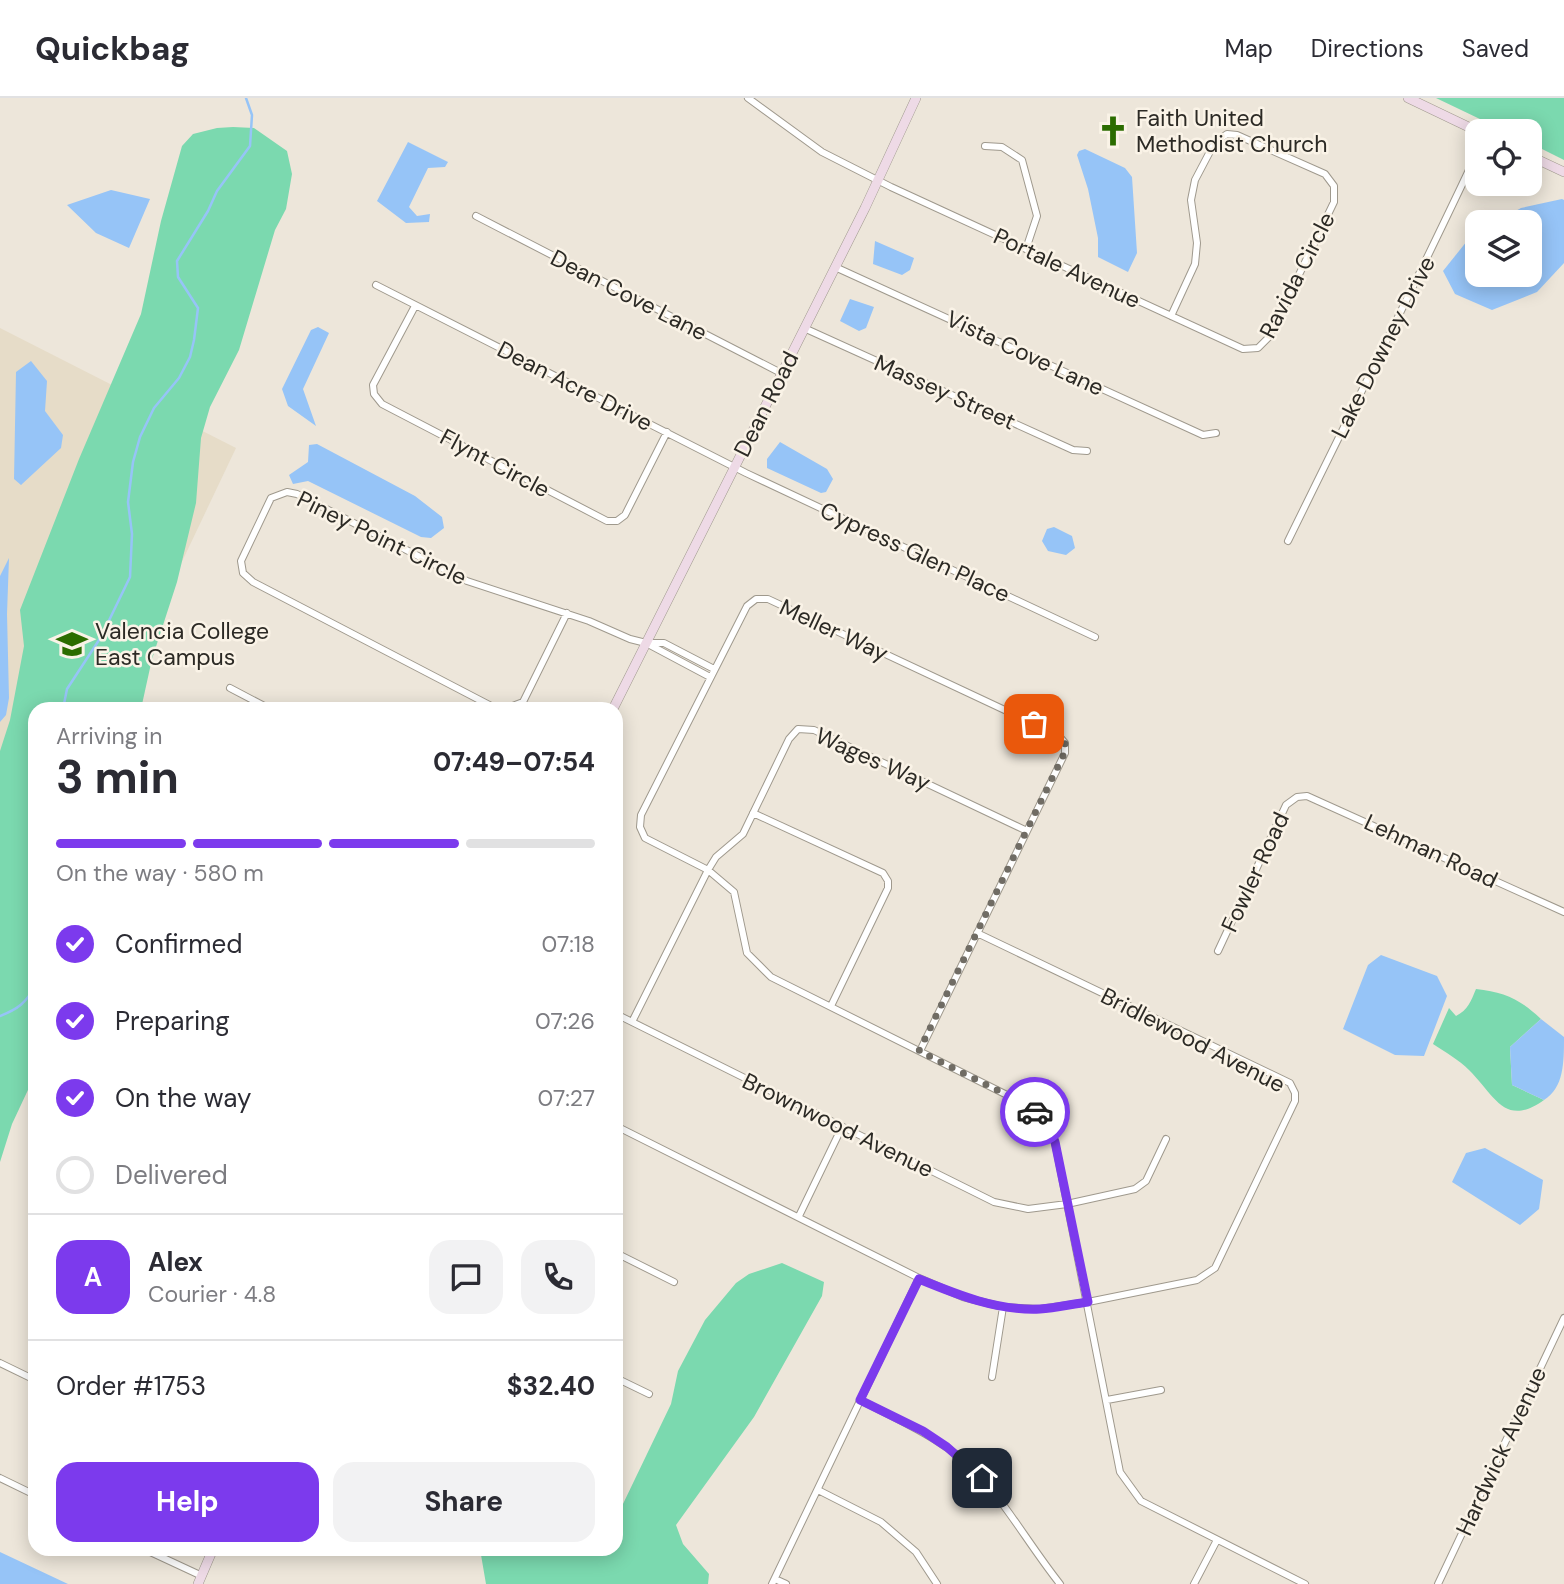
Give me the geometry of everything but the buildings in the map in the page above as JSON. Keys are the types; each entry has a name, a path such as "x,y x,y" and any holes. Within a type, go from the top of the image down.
{"main road":[{"name":"Dean Road","path":"616,702 835,267 916,98"},
{"path":"1408,98 1465,125"},
{"path":"1542,162 1564,172"},
{"path":"200,1580 211,1556"}],"street":[{"name":"Portale Avenue","path":"748,98 801,138 878,180 1243,349 1258,348"},
{"name":"Ravida Circle","path":"1171,316 1195,264 1197,243 1191,200 1195,180 1215,142 1227,134 1237,135 1325,174 1334,186 1334,202 1269,337 1258,348"},
{"path":"985,146 1002,146 1022,160 1037,216 1026,250"},
{"name":"Lake Downey Drive","path":"1288,541 1465,179"},
{"name":"Dean Cove Lane","path":"476,216 782,373"},
{"name":"Vista Cove Lane","path":"835,267 1203,435 1216,433"},
{"name":"Dean Acre Drive","path":"376,285 734,467"},
{"name":"Flynt Circle","path":"415,306 373,385 374,394 382,404 607,521 617,521 625,515 667,432"},
{"name":"Massey Street","path":"804,328 1073,450 1087,451"},
{"name":"Cypress Glen Place","path":"734,467 1096,637"},
{"name":"Piney Point Circle","path":"484,702 253,582 243,573 241,561 271,498 287,492 297,494 467,581 598,624 630,639 646,643"},
{"name":"Meller Way","path":"708,870 645,838 640,827 641,815 747,606 756,599 768,599 1058,735 1065,743 1065,752 1027,831"},
{"path":"523,702 567,614"},
{"path":"646,643 664,643 714,669"},
{"path":"646,643 710,677"},
{"path":"230,688 257,702"},
{"name":"Wages Way","path":"632,1022 708,870 716,857 743,834 789,739 799,729 814,730 1027,831"},
{"name":"Lehman Road","path":"1297,797 1315,798 1564,912"},
{"name":"Fowler Road","path":"1218,951 1286,805 1297,797"},
{"path":"753,813 883,873 888,881 888,888 831,1006"},
{"path":"919,1051 1027,831"},
{"path":"708,870 734,892 747,953 771,977 1027,1105 1046,1120 1055,1142 1120,1472 1140,1500 1305,1584"},
{"name":"Bridlewood Avenue","path":"623,1129 799,1216 919,1279 963,1297 1003,1307 1040,1309 1088,1302 1197,1280 1215,1268 1295,1101 1295,1093 1290,1083 977,933"},
{"name":"Brownwood Avenue","path":"623,1018 995,1202 1028,1209 1067,1204 1135,1189 1146,1181 1166,1139"},
{"path":"799,1216 842,1128"},
{"path":"623,1256 674,1282"},
{"path":"786,1584 774,1581 919,1279"},
{"path":"992,1377 1003,1307"},
{"name":"Hardwick Avenue","path":"1438,1584 1564,1318"},
{"path":"0,1363 28,1377"},
{"path":"623,1381 649,1394"},
{"path":"1107,1400 1161,1390"},
{"path":"860,1400 923,1431 947,1447 982,1478 1060,1584"},
{"path":"0,1478 28,1492"},
{"path":"817,1490 881,1522 916,1552 937,1584"},
{"path":"1194,1584 1217,1540"},
{"path":"157,1556 200,1580"}],"shaded area":[{"name":"Valencia College East Campus","path":"0,328 236,448 115,702 28,702 28,756 0,944"}],"green space":[{"path":"1436,98 1564,98 1564,160 1542,149 1542,119 1480,119"},
{"path":"217,128 254,128 287,151 292,174 286,209 275,230 239,350 210,407 201,438 196,503 177,582 152,659 143,702 28,702 28,1090 12,1124 0,1162 0,751 10,720 24,646 20,610 79,459 141,314 161,221 182,146 193,134"},
{"path":"1476,989 1511,998 1541,1019 1510,1047 1512,1085 1544,1100 1531,1108 1519,1111 1502,1105 1465,1066 1433,1044 1449,1008 1456,1016 1460,1014 1469,1005"},
{"path":"782,1263 824,1282 822,1296 754,1417 676,1525 683,1544 709,1574 708,1584 486,1584 481,1556 623,1556 623,1504 671,1404 678,1371 705,1320 736,1283 749,1274"}],"water":[{"path":"408,142 448,162 445,167 428,168 409,207 417,216 430,214 429,222 406,223 377,201"},
{"path":"1085,149 1125,168 1132,177 1137,253 1128,272 1098,257 1098,238 1088,189 1077,155"},
{"path":"111,190 150,199 129,248 96,233 67,205"},
{"path":"1564,200 1564,263 1542,287 1542,210 1517,210"},
{"path":"875,241 914,258 910,270 902,275 873,264"},
{"path":"1465,244 1465,287 1542,287 1537,292 1492,310 1455,294 1443,271"},
{"path":"850,299 874,307 866,328 859,331 840,321"},
{"path":"318,327 329,333 303,389 316,426 288,406 282,389 311,330"},
{"path":"31,361 47,381 45,411 63,435 61,448 21,485 14,479 16,372"},
{"path":"780,442 827,469 833,479 826,492 821,493 767,468 767,459"},
{"path":"317,444 415,496 442,517 444,528 431,538 421,537 308,481 293,484 289,475 308,462 309,445"},
{"path":"1054,527 1072,536 1075,548 1066,555 1048,551 1042,541 1047,529"},
{"path":"9,558 9,698 6,715 0,722 0,576"},
{"path":"1381,955 1437,976 1447,996 1424,1056 1395,1055 1343,1029 1368,965"},
{"path":"1541,1019 1564,1037 1562,1073 1556,1089 1544,1100 1512,1085 1510,1047"},
{"path":"1485,1148 1543,1180 1539,1209 1520,1225 1452,1182 1466,1153"},
{"path":"0,1552 68,1584 0,1584"}],"waterway":[{"path":"64,702 67,689 101,637 130,577 132,534 128,502 133,462 140,437 154,408 179,378 190,357 194,340 198,308 178,277 177,261 208,211 217,191 250,146 252,115 246,98"},
{"path":"0,1016 21,1005 28,997"}],"way so far":[{"path":"1034,724 1058,735 1065,743 1065,752 919,1051 1027,1105 1035,1112"}],"place":[{"name":"Faith United Methodist Church","path":"1113,131"},
{"name":"Valencia College East Campus","path":"72,644"}],"route":[{"path":"982,1478 947,1447 923,1431 860,1400 919,1279 963,1297 1003,1307 1040,1309 1088,1302 1055,1142 1046,1120 1035,1112"}]}
